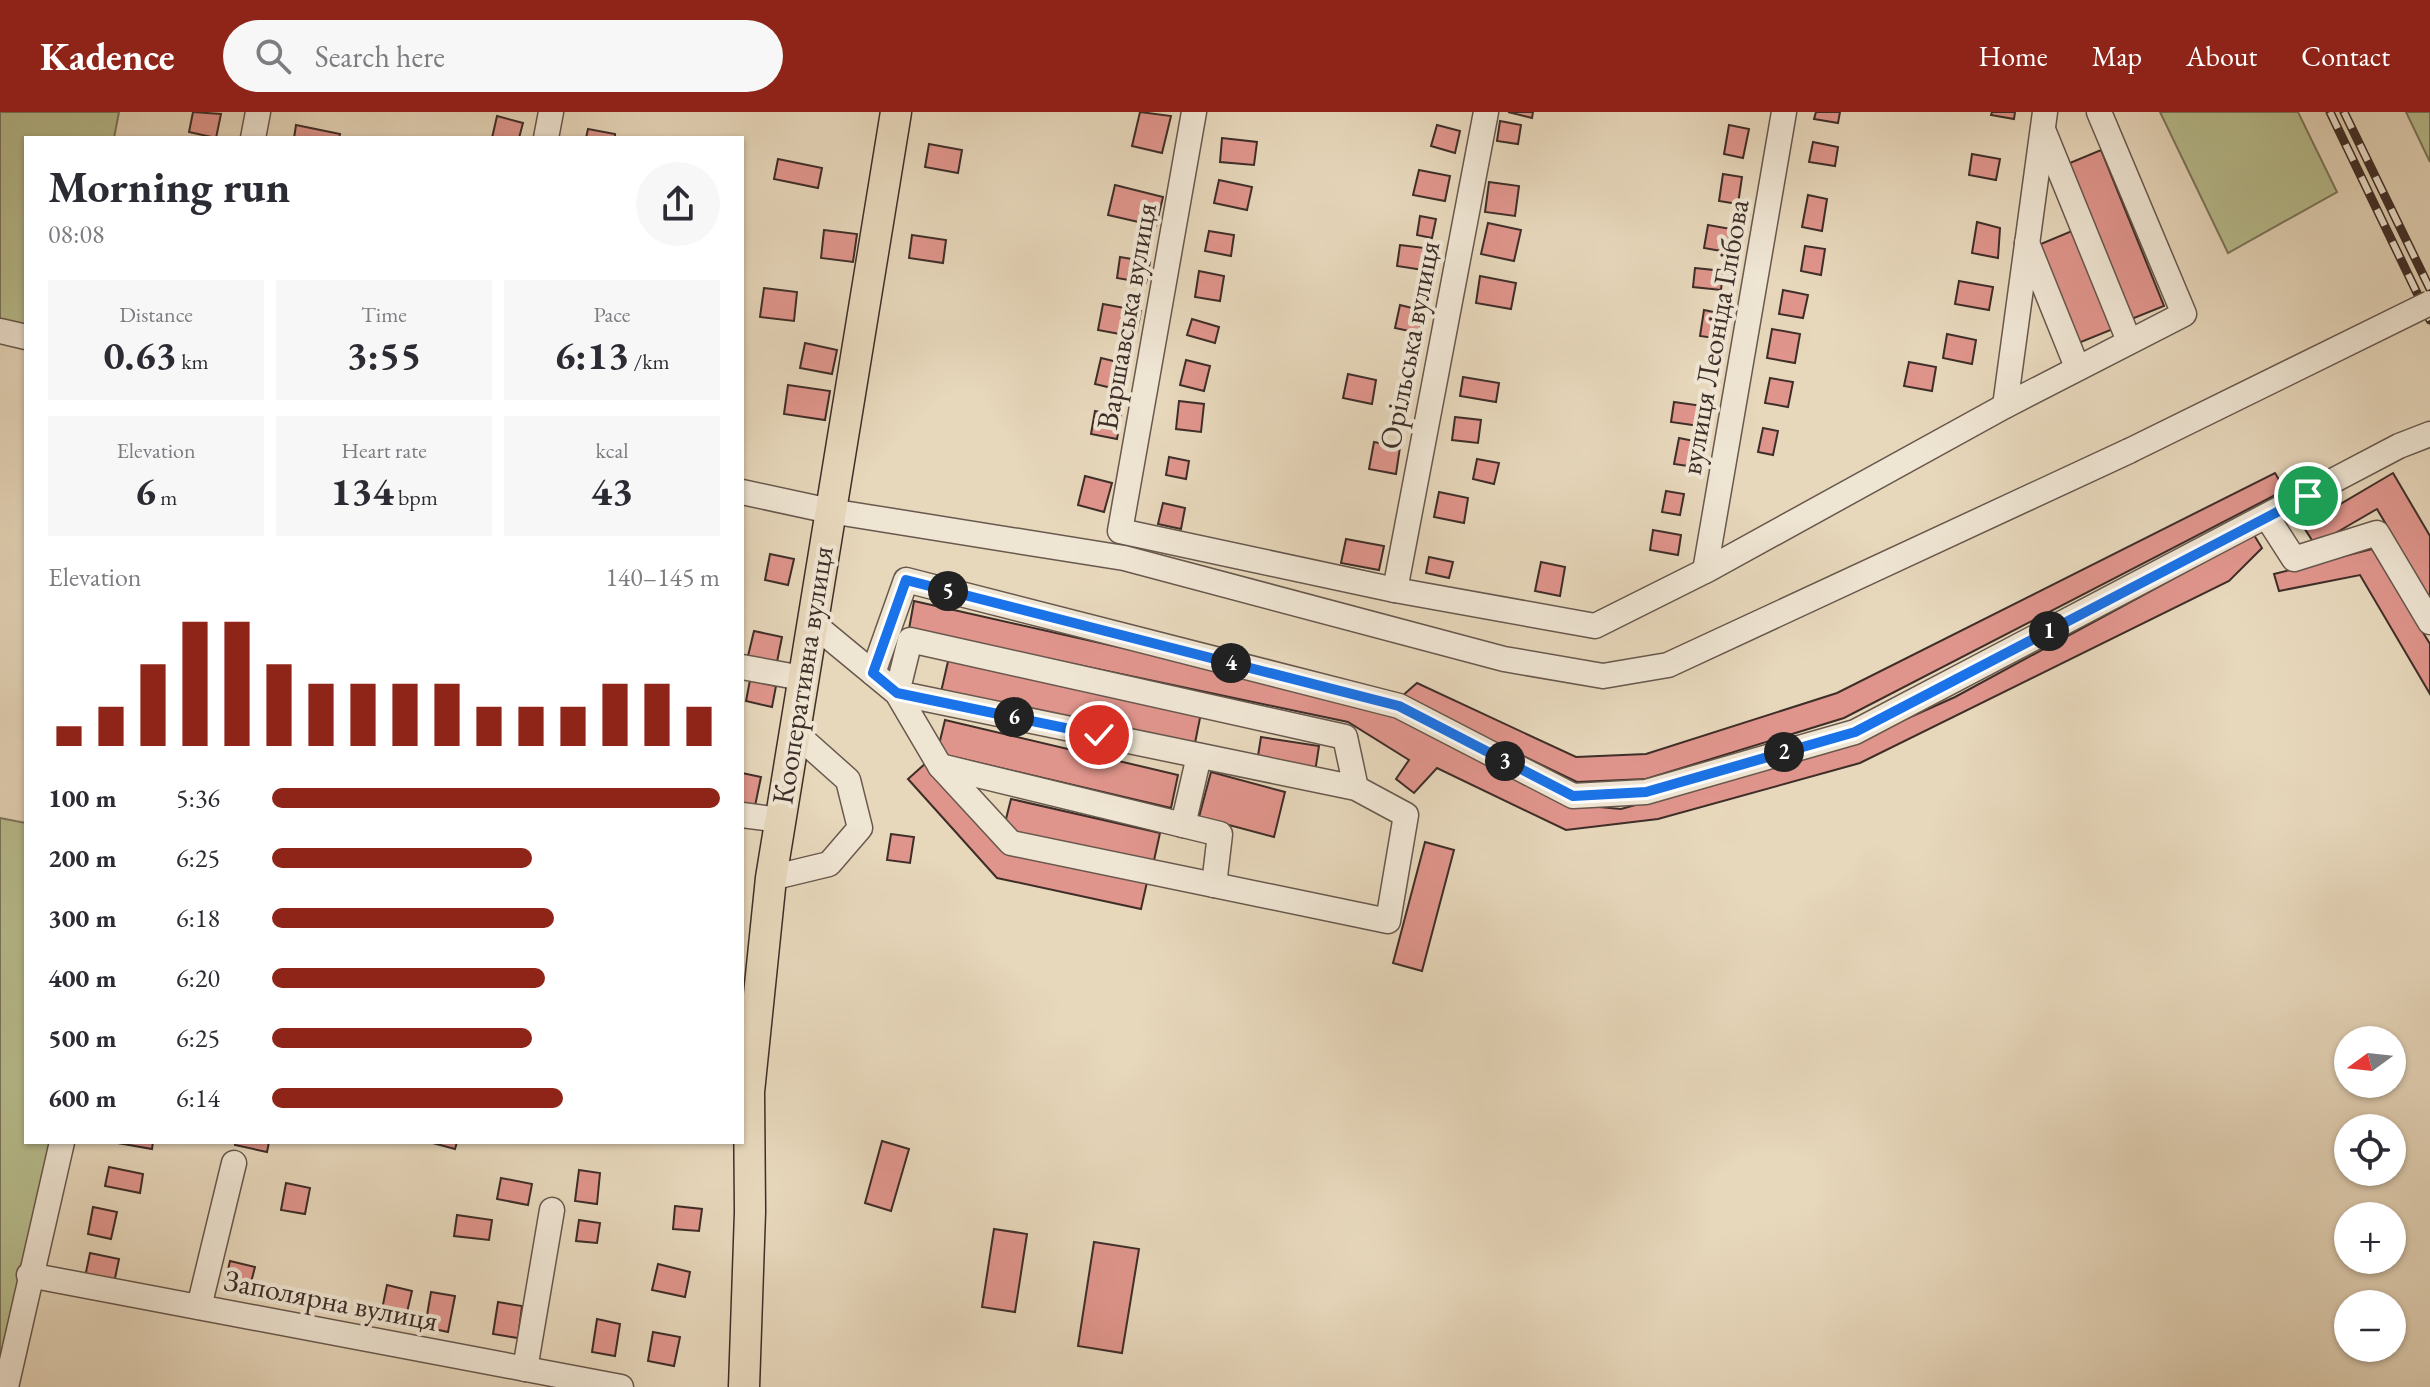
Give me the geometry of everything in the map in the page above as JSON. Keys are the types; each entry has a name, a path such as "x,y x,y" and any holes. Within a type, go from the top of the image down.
{"main road":[{"name":"Кооперативна вулиця","path":"744,1387 750,1212 746,1092 771,878 896,112"}],"street":[{"path":"253,136 258,112"},
{"path":"546,136 551,112"},
{"name":"Варшавська вулиця","path":"1194,112 1120,531 1395,590"},
{"name":"Орільська вулиця","path":"1395,590 1486,112"},
{"name":"вулиця Леоніда Глібова","path":"1705,571 1784,112"},
{"path":"1395,590 1595,626 1705,571 2077,367 2184,314 2099,112"},
{"path":"2005,406 2044,121"},
{"path":"2044,121 2129,341"},
{"path":"2026,241 2077,367"},
{"path":"744,492 830,511 1124,558 1504,659 1603,676 1668,665 2129,451 2430,303"},
{"path":"0,331 24,337"},
{"path":"873,673 906,580 1399,706 1573,796 1646,792 1855,732 2399,446 2430,434"},
{"path":"2267,517 2294,559 2377,533 2430,622"},
{"path":"811,622 897,693 940,766 1011,843 1388,921 1406,815 1356,788 897,693"},
{"path":"897,693 910,640 1345,737 1356,788"},
{"path":"744,667 802,678"},
{"path":"771,878 829,864 860,828 848,780 793,731"},
{"path":"1183,825 1199,756"},
{"path":"940,766 1220,834 1214,885"},
{"path":"744,815 779,820"},
{"path":"6,1387 29,1275 62,1144"},
{"path":"199,1307 234,1163"},
{"path":"525,1369 552,1210"},
{"name":"Заполярна вулиця","path":"29,1275 621,1387"}],"green space":[{"path":"0,112 119,112 114,136 24,136 24,337 0,331"},
{"path":"2160,112 2298,112 2337,192 2228,253"},
{"path":"2406,112 2430,112 2430,162"},
{"path":"0,818 24,823 24,1144 61,1144 0,1387"}],"building":[{"path":"193,112 221,114 216,136 189,132"},
{"path":"1140,112 1171,116 1162,153 1132,146"},
{"path":"1508,112 1533,112 1532,118"},
{"path":"1816,112 1840,112 1838,123 1814,119"},
{"path":"1992,112 2015,112 2014,119 1991,115"},
{"path":"497,116 523,123 520,136 492,136"},
{"path":"1500,121 1521,125 1518,144 1497,141"},
{"path":"296,125 340,134 340,136 294,136"},
{"path":"1437,125 1460,131 1455,153 1431,146"},
{"path":"1729,125 1749,129 1743,158 1724,154"},
{"path":"588,129 615,134 615,136 586,136"},
{"path":"1222,138 1257,142 1254,165 1220,162"},
{"path":"1813,142 1838,147 1835,166 1809,162"},
{"path":"929,144 962,150 958,173 925,167"},
{"path":"2101,150 2164,306 2129,320 2065,165"},
{"path":"1972,154 2000,159 1996,180 1969,175"},
{"path":"778,159 822,168 818,188 774,179"},
{"path":"1419,170 1450,176 1445,201 1413,195"},
{"path":"1723,174 1742,177 1738,204 1719,201"},
{"path":"1219,180 1252,187 1247,210 1214,203"},
{"path":"1489,182 1519,186 1515,216 1485,212"},
{"path":"1115,185 1163,197 1156,226 1108,215"},
{"path":"1808,195 1827,199 1822,231 1802,227"},
{"path":"1420,216 1436,219 1432,238 1417,235"},
{"path":"1977,222 2000,228 1998,258 1972,253"},
{"path":"1488,223 1521,230 1514,261 1481,254"},
{"path":"1708,225 1731,229 1727,252 1704,248"},
{"path":"2079,228 2118,327 2076,344 2036,246"},
{"path":"824,230 857,234 853,262 821,258"},
{"path":"1209,231 1234,235 1231,256 1205,251"},
{"path":"912,235 946,240 943,263 909,258"},
{"path":"1400,245 1433,249 1430,271 1397,266"},
{"path":"1805,246 1825,249 1821,275 1801,271"},
{"path":"1120,257 1150,262 1146,283 1117,278"},
{"path":"1695,268 1723,271 1721,290 1693,287"},
{"path":"1199,271 1224,276 1220,301 1195,297"},
{"path":"1480,276 1516,283 1511,309 1476,303"},
{"path":"1959,281 1993,287 1989,310 1955,304"},
{"path":"764,288 797,292 794,321 760,317"},
{"path":"1783,290 1808,295 1803,318 1779,314"},
{"path":"1103,304 1141,311 1136,337 1098,330"},
{"path":"1400,305 1424,311 1419,333 1395,328"},
{"path":"1704,310 1719,313 1714,338 1700,336"},
{"path":"1192,319 1219,327 1215,343 1187,335"},
{"path":"1772,329 1800,334 1795,363 1767,358"},
{"path":"1947,334 1976,340 1972,364 1943,358"},
{"path":"805,343 837,350 832,374 800,368"},
{"path":"1101,358 1130,365 1124,391 1095,384"},
{"path":"1186,360 1210,366 1204,391 1180,385"},
{"path":"1909,362 1936,367 1932,391 1904,386"},
{"path":"1348,374 1376,380 1372,404 1343,398"},
{"path":"1463,377 1499,383 1496,402 1460,396"},
{"path":"1770,378 1793,382 1788,407 1765,403"},
{"path":"788,385 830,391 825,420 784,414"},
{"path":"1179,401 1204,404 1201,432 1176,429"},
{"path":"1674,402 1703,406 1700,426 1671,422"},
{"path":"1095,411 1121,416 1117,439 1091,434"},
{"path":"1455,417 1481,420 1478,443 1452,440"},
{"path":"1763,428 1778,431 1773,455 1758,452"},
{"path":"1679,438 1699,442 1695,467 1674,464"},
{"path":"1374,442 1400,447 1396,474 1369,469"},
{"path":"1169,457 1189,461 1186,479 1166,475"},
{"path":"1477,459 1499,463 1494,484 1473,479"},
{"path":"2275,473 2285,490 1844,718 1646,779 1577,782 1401,697 1417,683 1576,757 1646,754 1837,693"},
{"path":"2393,473 2430,536 2430,599 2377,509 2315,545 2303,526"},
{"path":"1085,476 1112,483 1104,512 1078,505"},
{"path":"1666,491 1684,494 1680,515 1662,512"},
{"path":"1439,492 1468,498 1464,523 1434,517"},
{"path":"1163,503 1185,508 1181,529 1158,524"},
{"path":"1653,530 1681,535 1678,555 1650,550"},
{"path":"2254,535 2262,548 2229,581 1860,763 1658,819 1566,830 1437,768 1414,793 1396,779 1409,760 1348,722 909,629 914,601 1379,706 1566,804 1621,809 1839,749 1955,697"},
{"path":"1346,539 1384,546 1379,570 1341,563"},
{"path":"2372,549 2430,644 2430,694 2360,575 2279,591 2274,574"},
{"path":"770,554 794,559 788,585 765,580"},
{"path":"1429,557 1453,562 1449,578 1426,573"},
{"path":"1541,562 1565,567 1560,596 1535,591"},
{"path":"754,631 782,637 777,662 748,656"},
{"path":"949,657 1201,713 1194,748 941,692"},
{"path":"750,680 776,686 772,707 746,701"},
{"path":"945,720 1178,775 1171,808 937,753"},
{"path":"1261,737 1319,746 1315,772 1257,762"},
{"path":"927,762 1009,853 1147,882 1141,909 997,878 908,779"},
{"path":"1211,772 1285,792 1274,837 1199,817"},
{"path":"744,773 761,777 755,806 744,803"},
{"path":"1011,799 1160,833 1153,865 1003,831"},
{"path":"891,834 914,837 910,863 887,860"},
{"path":"1425,842 1454,850 1422,971 1393,963"},
{"path":"882,1141 909,1149 891,1211 865,1203"},
{"path":"123,1144 153,1144 152,1149"},
{"path":"235,1144 269,1144 267,1152"},
{"path":"436,1144 456,1144 455,1149"},
{"path":"109,1167 143,1174 140,1193 105,1186"},
{"path":"579,1170 600,1173 597,1204 575,1201"},
{"path":"501,1178 532,1184 528,1205 497,1199"},
{"path":"286,1183 310,1188 305,1214 281,1210"},
{"path":"675,1206 702,1209 699,1231 673,1229"},
{"path":"93,1207 117,1212 111,1239 88,1234"},
{"path":"457,1215 492,1220 489,1240 454,1236"},
{"path":"579,1220 600,1223 597,1243 576,1241"},
{"path":"994,1229 1027,1234 1015,1312 982,1307"},
{"path":"1094,1242 1139,1249 1122,1353 1078,1346"},
{"path":"90,1253 119,1259 114,1283 85,1277"},
{"path":"230,1261 255,1267 248,1294 224,1288"},
{"path":"658,1264 690,1272 685,1297 652,1290"},
{"path":"387,1285 412,1291 404,1325 380,1319"},
{"path":"431,1292 455,1296 448,1332 425,1327"},
{"path":"498,1302 522,1306 518,1338 493,1334"},
{"path":"597,1319 620,1324 615,1356 592,1352"},
{"path":"653,1332 680,1337 674,1366 648,1361"}],"railway":[{"path":"2330,112 2430,320"},
{"path":"2344,112 2430,289"}],"route":[{"path":"1099,735 897,693 873,673 906,580 1399,706 1573,796 1646,792 1855,732 2308,496"}]}
